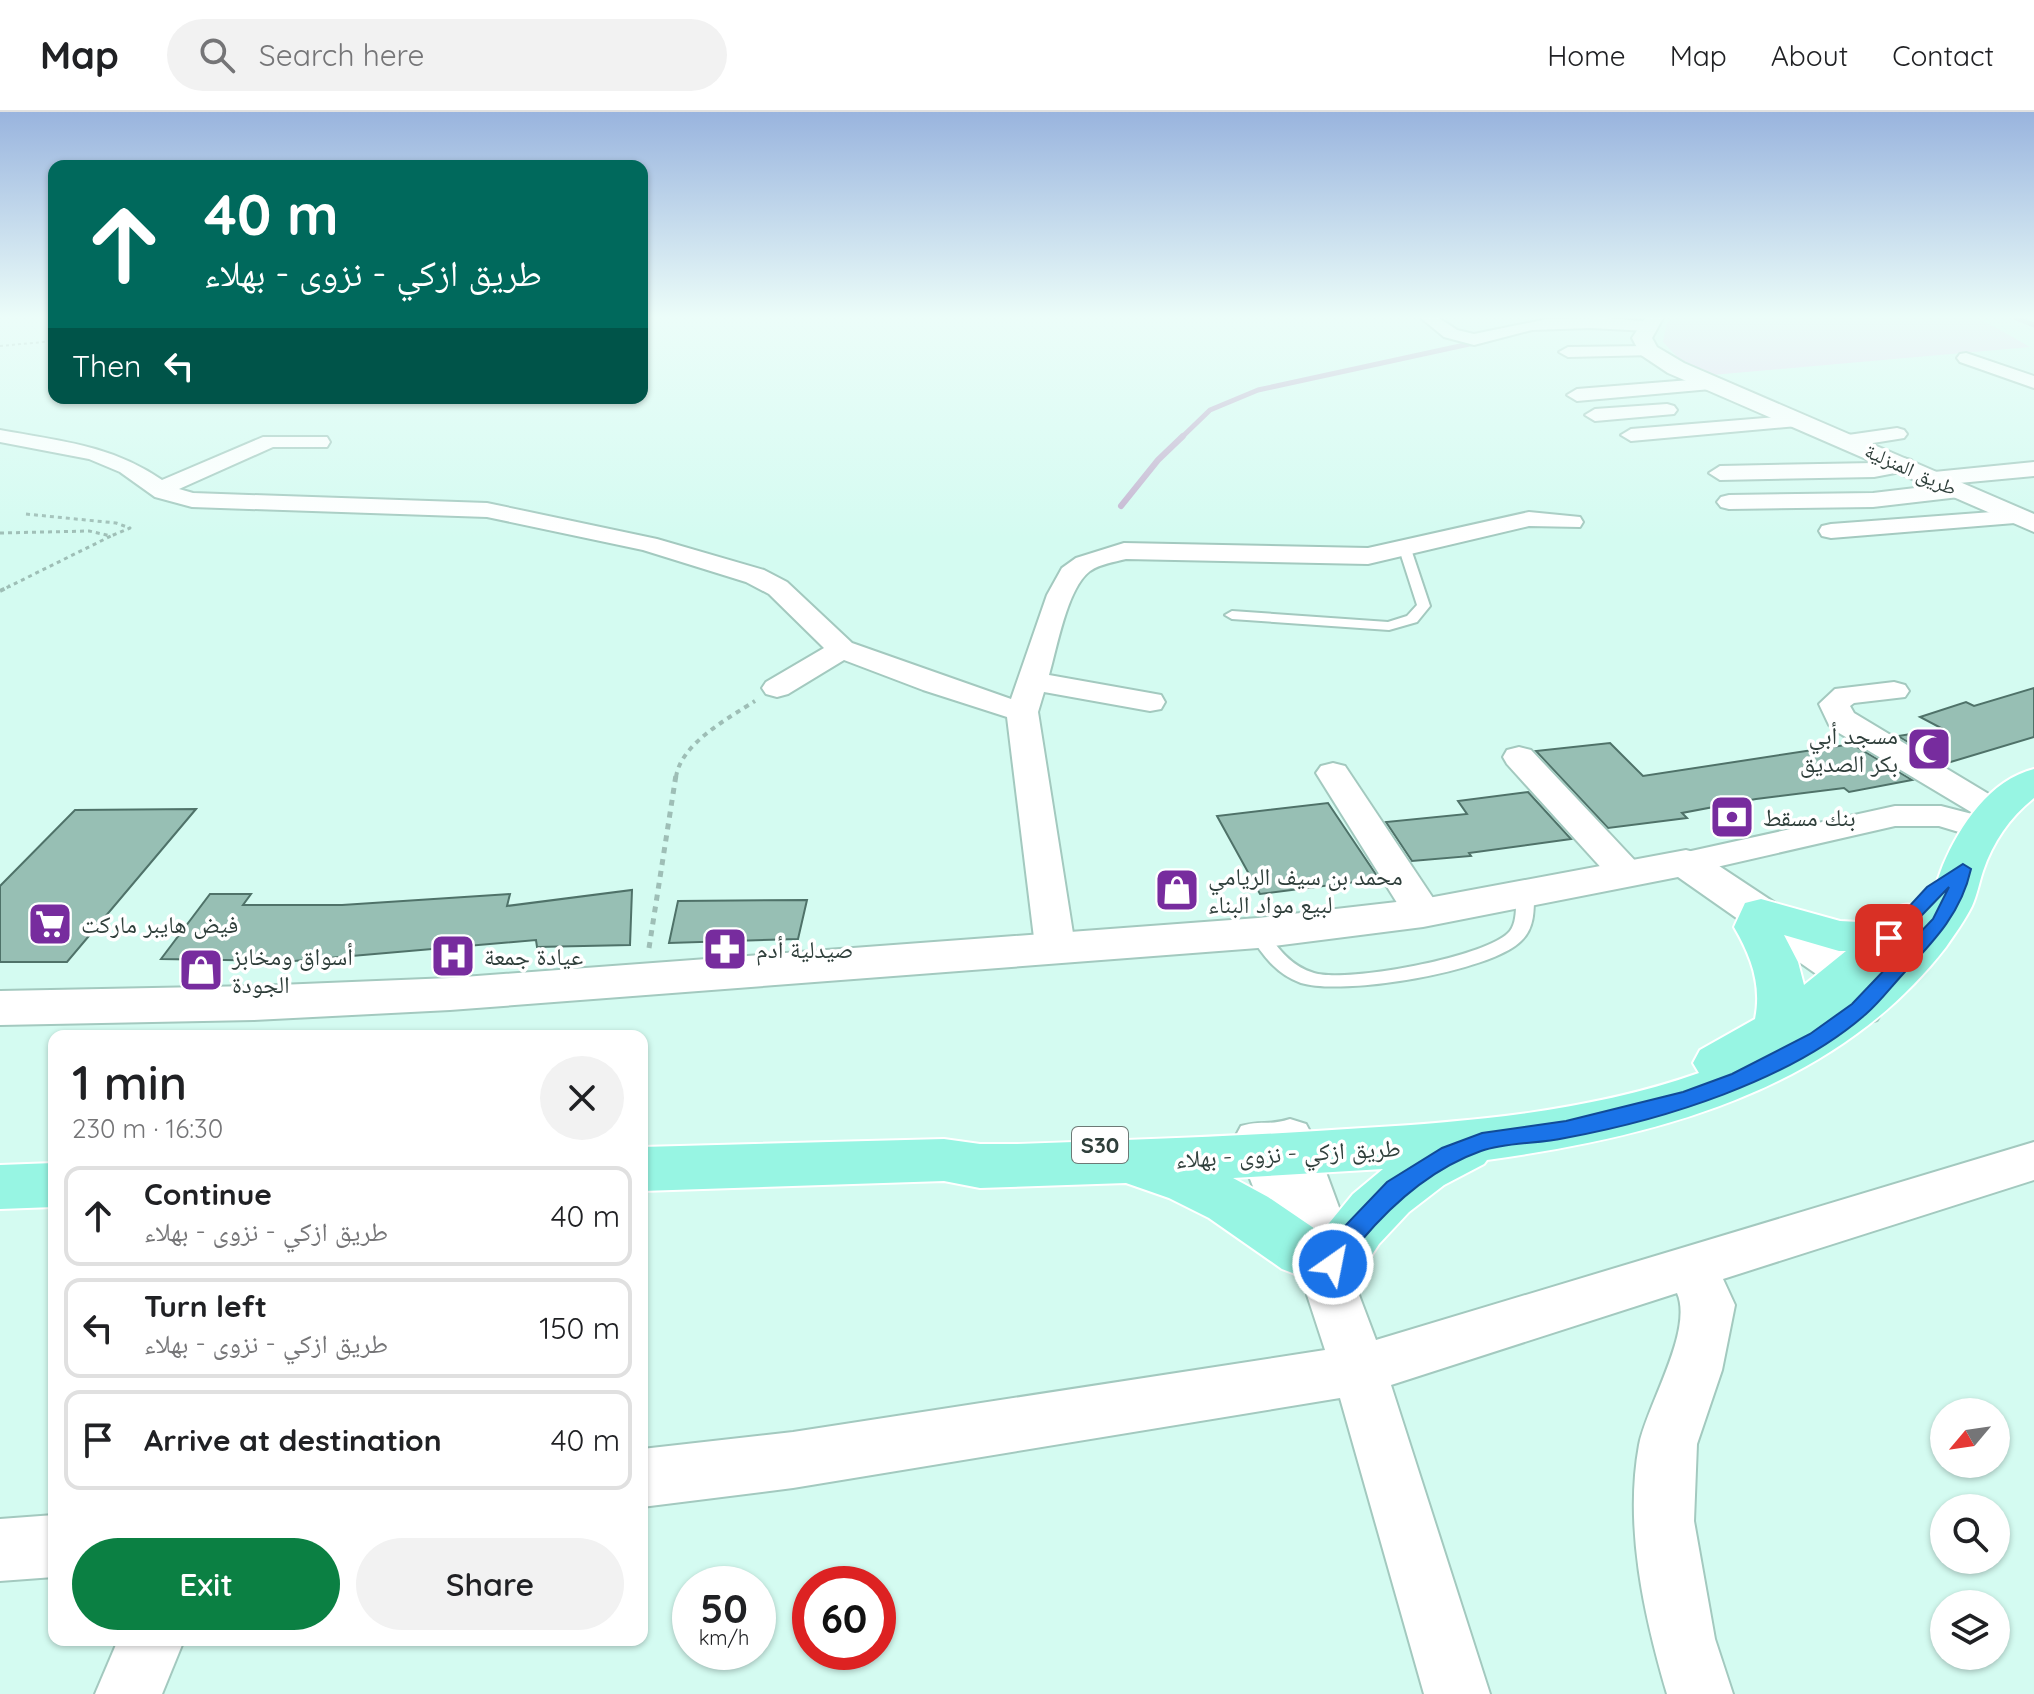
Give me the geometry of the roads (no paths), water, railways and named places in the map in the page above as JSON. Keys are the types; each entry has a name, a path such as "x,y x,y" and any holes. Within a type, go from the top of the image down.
{"main road":[{"path":"1980,836 2034,781"},
{"name":"طريق ازكي - نزوى - بهلاء","path":"944,1160 999,1167 1117,1162 1445,1125 1527,1114 1628,1095 1712,1066 1745,1049 1778,1025 1864,978 1941,922 1980,836"},
{"path":"1759,920 1826,933 1864,978"},
{"path":"1759,920 1782,986 1778,1025"},
{"name":"طريق ازكي - نزوى - بهلاء","path":"648,1169 944,1160 1012,1148 1482,1142 1566,1130 1687,1099 1780,1060 1864,978"},
{"path":"1117,1162 1183,1181 1233,1203 1323,1271 1395,1189 1450,1154 1482,1142"},
{"path":"0,1187 48,1185"}],"street":[{"name":"طريق المنزلية","path":"1710,392 1716,396 1762,404 2026,520"},
{"path":"1577,395 1716,396"},
{"path":"1595,415 1686,409"},
{"path":"1631,435 1801,421"},
{"path":"1848,441 1897,434"},
{"path":"0,436 94,454 128,467 163,492 192,500 234,504 487,510 542,519 648,544 755,576 778,588 842,649 934,684 1022,712"},
{"path":"163,492 173,482 270,441 319,442"},
{"path":"1720,473 1874,470 1903,465"},
{"path":"1934,479 2031,471"},
{"path":"1729,502 1873,500 1959,490"},
{"path":"1055,946 1022,712 1060,595 1071,574 1085,563 1124,551 1368,556 1529,519 1571,522"},
{"path":"1831,531 2026,520"},
{"path":"777,688 842,649"},
{"path":"1031,681 1150,702"},
{"path":"1894,691 1846,695 1834,704 1835,711 1980,836"},
{"path":"1519,757 1661,868 1864,978"},
{"path":"1333,773 1423,913"},
{"path":"0,1008 269,1003 644,980 1055,946 1258,933 1423,913 1525,895 1903,815 1941,816 1980,836"},
{"path":"1276,1146 1359,1370 1457,1694"},
{"path":"648,1477 793,1460 1359,1370 2034,1161"},
{"path":"1691,1267 1709,1305 1695,1370 1668,1444 1664,1521 1683,1639 1700,1694"},
{"path":"0,1550 48,1546"},
{"path":"128,1694 149,1646"}],"lane":[{"path":"1232,615 1389,626 1412,619 1424,606 1405,549"},
{"path":"1258,933 1279,964 1304,978 1319,981 1457,964 1493,953 1517,935 1523,923 1525,895"}],"waterway":[{"path":"1181,438 1210,410 1254,392"},
{"path":"1121,506 1158,460 1183,436"}],"place":[{"name":"مسجد أبي بكر الصديق","path":"1929,749"},
{"name":"بنك مسقط","path":"1732,817"},
{"name":"محمد بن سيف الريامي لبيع مواد البناء","path":"1177,890"},
{"name":"فيض هايبر ماركت","path":"50,924"},
{"name":"صيدلية أدم","path":"725,949"},
{"name":"عيادة جمعة","path":"453,956"},
{"name":"أسواق ومخابز الجودة","path":"201,970"}]}
